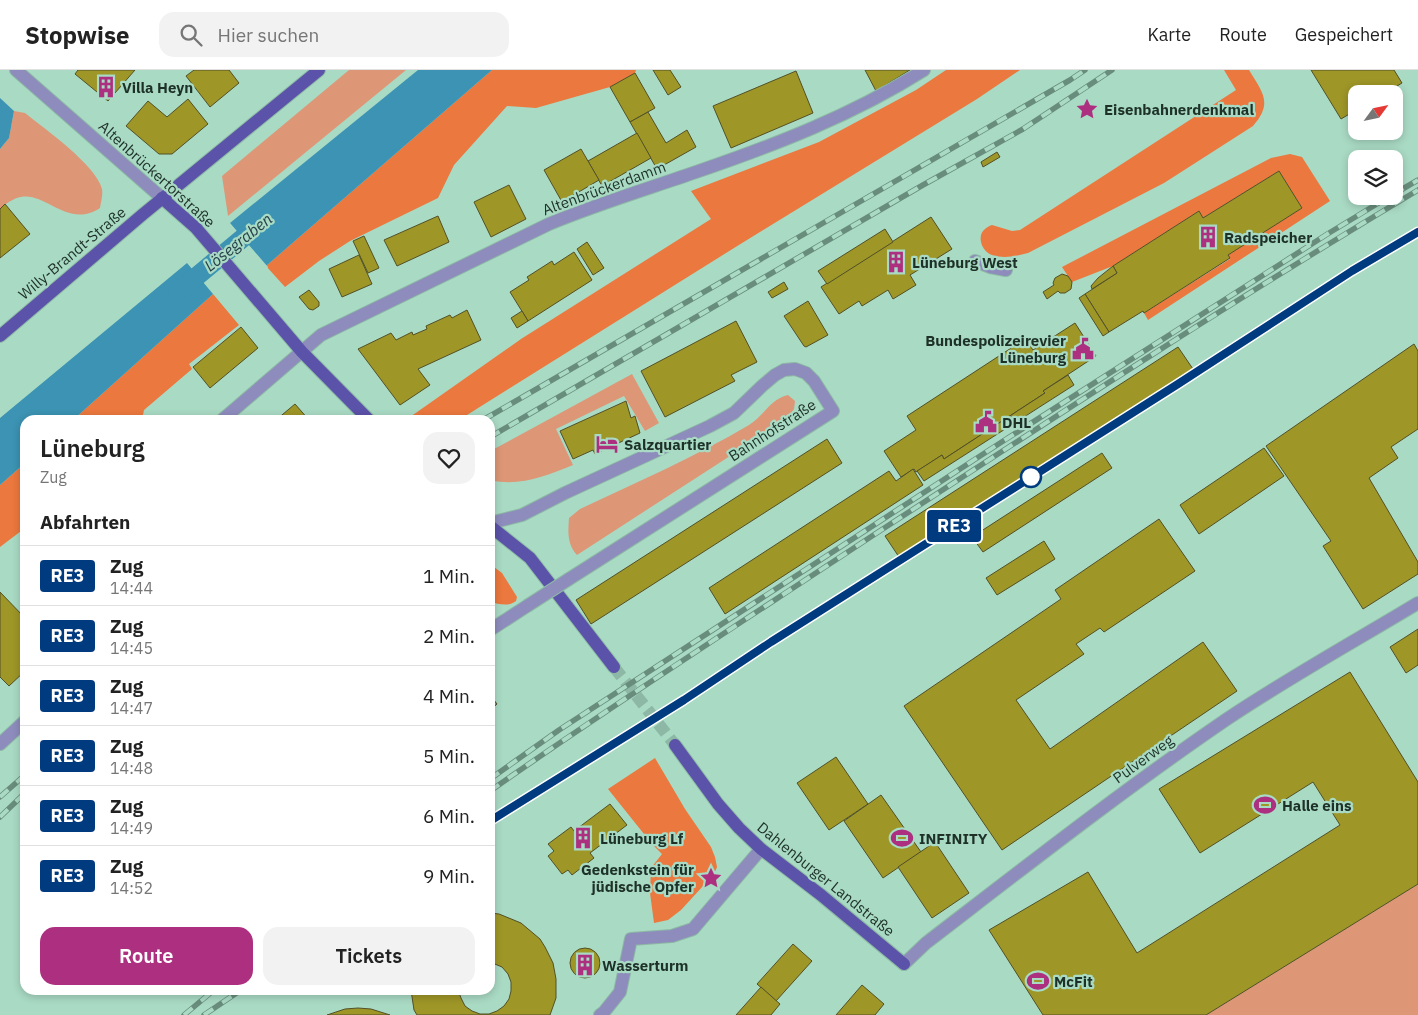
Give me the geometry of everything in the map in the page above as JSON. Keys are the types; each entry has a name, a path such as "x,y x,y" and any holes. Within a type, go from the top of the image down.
{"main road":[{"name":"Willy-Brandt-Straße","path":"0,336 162,198 319,70"},
{"name":"Altenbrückertorstraße","path":"162,198 196,228 302,352 365,415"},
{"path":"495,528 530,558 614,667"},
{"name":"Dahlenburger Landstraße","path":"675,745 718,804 739,828 761,849 821,895 904,964"}],"street":[{"name":"Altenbrückertorstraße","path":"16,70 162,198"},
{"name":"Altenbrückerdamm","path":"228,415 322,335 549,224 578,212 697,172 801,134 852,111 894,89 924,70"},
{"path":"975,261 990,267 1006,270"},
{"name":"Bahnhofstraße","path":"495,523 522,516 565,492 710,426 734,413 762,386 784,370 794,369 806,373 814,381 832,411 495,627"},
{"name":"Pulverweg","path":"904,964 926,944 1148,774 1228,718 1418,603"},
{"path":"0,744 20,726"},
{"path":"600,1015 620,992 631,939 672,936 693,929 761,849"}],"shaded area":[{"path":"349,70 406,70 228,216 222,176"},
{"path":"492,70 636,70 635,73 610,87 536,108 507,106 454,165 438,198 350,241 319,261 285,287 266,266"},
{"path":"946,70 1020,70 977,99 467,415 413,415 521,339 711,219 691,191 819,142 916,90"},
{"path":"1224,70 1249,70 1262,92 1264,98 1263,111 1253,126 1164,183 1028,253 1001,257 985,251 981,244 981,236 987,227 992,225 1012,231 1020,230 1236,90"},
{"path":"14,111 25,113 69,148 90,169 102,189 100,208 88,213 78,214 30,197 21,197 7,203 0,209 0,149 9,138"},
{"path":"1290,154 1302,157 1330,201 1148,320 1144,313 1230,259 1228,255 1302,208 1279,171 1203,218 1199,211 1113,266 1072,282 1062,267 1271,158"},
{"path":"213,294 239,325 189,364 192,369 144,410 143,415 79,415"},
{"path":"632,374 659,423 645,431 624,396 556,429 573,465 543,476 522,481 495,481 496,448"},
{"path":"788,395 795,401 794,409 787,419 577,555 571,547 568,528 569,518 580,509 729,437 749,425 776,400"},
{"path":"20,467 20,532 0,547 0,485"},
{"path":"495,568 502,573 517,597 513,603 495,603"},
{"path":"655,758 685,809 711,847 717,867 714,874 681,910 668,920 654,923 650,893 651,868 662,854 608,789"},
{"path":"1418,884 1418,1015 1206,1015"}],"water":[{"path":"418,70 492,70 266,266 230,223"},
{"path":"0,98 14,111 9,138 0,149"},
{"path":"187,263 213,294 79,415 20,415 20,467 0,485 0,418"}],"pier":[{"path":"228,221 268,268 264,267 228,225"}],"building":[{"name":"Villa Heyn","path":"78,70 135,70 108,101 75,74"},
{"path":"194,70 229,70 239,83 210,107 186,76"},
{"path":"653,70 670,70 681,87 668,95"},
{"path":"865,70 910,70 876,91"},
{"path":"1311,70 1394,70 1402,83 1399,85 1348,85 1348,115 1341,119"},
{"path":"796,71 813,113 731,148 713,106"},
{"path":"635,73 655,108 630,122 610,87"},
{"path":"188,99 208,124 172,154 159,154 126,126 148,101 167,117"},
{"path":"648,112 666,143 687,130 696,147 657,169 630,122"},
{"path":"637,133 651,158 602,186 588,161"},
{"path":"581,149 599,180 562,202 544,170"},
{"path":"997,152 1000,157 983,167 981,162"},
{"name":"Radspeicher","path":"1279,171 1302,208 1228,255 1230,258 1144,313 1143,311 1109,332 1085,294 1117,273 1113,266 1199,211 1203,218"},
{"path":"509,185 526,219 491,237 474,202"},
{"path":"5,204 30,234 0,258 0,209"},
{"path":"438,216 449,242 397,266 384,240"},
{"name":"Lüneburg West","path":"931,217 952,249 910,275 916,285 893,299 888,290 862,306 859,301 839,314 821,287"},
{"path":"885,229 893,242 827,284 818,271"},
{"path":"364,236 379,268 368,273 353,241"},
{"path":"587,242 604,268 593,275 577,249"},
{"path":"574,252 592,280 528,321 510,292 529,280 527,277 552,261 554,265"},
{"path":"359,255 372,284 342,297 329,269"},
{"path":"1113,266 1117,273 1092,289 1091,286 1098,278"},
{"path":"1062,274 1068,276 1072,282 1071,289 1065,293 1058,291 1047,299 1043,292 1054,285 1055,278"},
{"path":"784,282 788,289 772,298 768,292"},
{"path":"309,290 319,302 319,306 313,310 309,309 299,297"},
{"path":"1085,294 1109,332 1103,336 1079,298"},
{"path":"808,301 828,335 806,347 784,316"},
{"path":"467,310 481,340 418,369 430,385 400,405 358,349 391,333 396,340 412,332 413,335 427,329 426,326 450,315 452,318"},
{"path":"522,311 528,321 517,328 511,318"},
{"path":"736,321 757,362 731,375 735,381 665,417 641,371"},
{"path":"1075,323 1096,356 1043,391 1045,393 944,459 942,455 916,472 914,469 901,477 884,451 916,430 907,416 1025,339 1033,350"},
{"path":"241,327 258,348 210,388 193,367"},
{"path":"1414,344 1418,351 1418,429 1391,447 1398,458 1369,478 1418,562 1418,574 1363,609 1323,546 1331,541 1266,446"},
{"path":"1178,347 1193,369 899,557 885,536"},
{"path":"1068,375 1074,385 924,481 917,471 942,455 944,459 1045,393 1043,391"},
{"path":"626,401 631,418 635,416 640,433 595,454 593,450 573,459 560,431"},
{"path":"295,404 305,415 282,415"},
{"path":"827,439 842,463 591,624 576,600"},
{"path":"1264,448 1284,476 1199,534 1180,505"},
{"path":"1102,453 1112,468 983,552 972,537"},
{"path":"913,469 923,485 725,614 709,588 889,471 896,481"},
{"path":"1159,519 1195,571 1104,632 1100,628 1076,644 1084,654 1016,700 1050,749 1203,642 1237,691 1002,850 904,706 1061,599 1055,590"},
{"path":"1044,541 1055,559 997,595 986,578"},
{"path":"0,592 20,613 20,676 9,686 0,677"},
{"path":"1418,629 1418,665 1406,673 1390,647"},
{"path":"1350,672 1418,782 1418,884 1206,1015 1043,1015 989,930 1088,872 1137,953 1340,825 1313,782 1200,853 1159,789"},
{"path":"836,757 868,804 829,830 797,783"},
{"path":"881,795 921,852 883,878 844,821"},
{"name":"Lüneburg Lf","path":"610,804 627,825 590,853 594,858 572,875 568,870 562,874 548,856 554,851 548,844 571,827 574,831"},
{"path":"935,842 969,893 932,918 898,867"},
{"path":"495,914 521,923 540,939 545,947 553,963 556,979 556,998 550,1015 417,1015 414,1010 412,995 460,995 465,1006 472,1011 480,1014 489,1014 497,1011 509,999 511,991 511,982 508,974 502,967 495,964"},
{"path":"793,944 812,961 776,1001 757,984"},
{"name":"Wasserturm","path":"585,948 596,952 600,963 596,974 585,978 574,974 570,963 574,952"},
{"path":"862,985 884,1004 875,1015 836,1015"},
{"path":"761,987 780,1004 771,1015 736,1015"},
{"path":"345,1009 371,1009 390,1015 327,1015"}],"waterway":[{"name":"Lösegraben","path":"178,292 262,222"}],"tunnel":[{"path":"614,667 675,745"}],"railway":[{"path":"492,415 1085,70"},
{"path":"495,434 923,185 1023,129 1112,70"},
{"path":"1403,189 1418,180"},
{"path":"495,788 678,663 1005,449 1210,318 1418,190"},
{"path":"495,775 559,730 997,445 1375,205"},
{"path":"495,818 684,700 771,642 1178,384 1352,271 1418,232"},
{"path":"0,797 20,779"},
{"path":"0,817 20,798"},
{"path":"184,1015 208,995"},
{"path":"204,1015 234,995"}],"train":[{"name":"RE3","path":"495,818 684,700 771,642 1178,384 1352,271 1418,232"}],"place":[{"name":"Villa Heyn","path":"106,87"},
{"name":"Eisenbahnerdenkmal","path":"1087,109"},
{"name":"Radspeicher","path":"1208,237"},
{"name":"Lüneburg West","path":"896,262"},
{"name":"Bundespolizeirevier Lüneburg","path":"1083,349"},
{"name":"DHL","path":"986,422"},
{"name":"Salzquartier","path":"607,444"},
{"name":"Halle eins","path":"1265,805"},
{"name":"Lüneburg Lf","path":"583,838"},
{"name":"INFINITY","path":"902,838"},
{"name":"Gedenkstein für jüdische Opfer","path":"711,878"},
{"name":"Wasserturm","path":"585,965"},
{"name":"McFit","path":"1038,981"}]}
